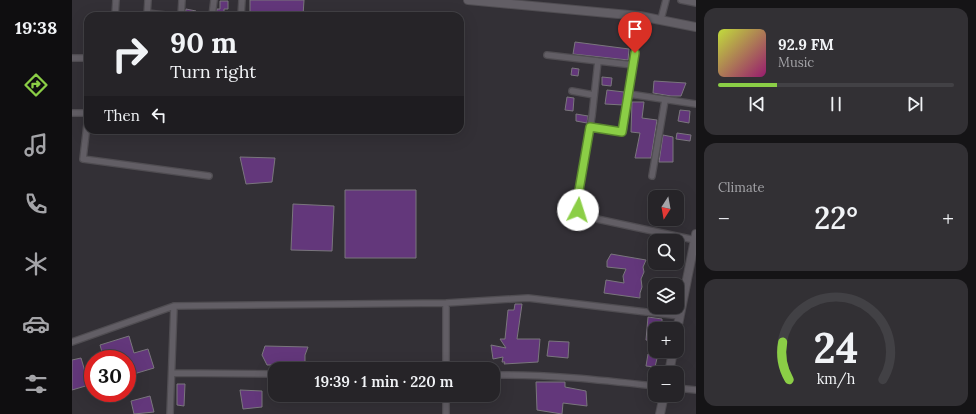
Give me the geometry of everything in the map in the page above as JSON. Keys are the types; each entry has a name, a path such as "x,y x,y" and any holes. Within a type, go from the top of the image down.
{"street":[{"path":"115,12 116,0"},
{"path":"147,12 148,0"},
{"path":"181,12 182,0"},
{"path":"212,12 214,0"},
{"path":"241,12 242,0"},
{"path":"468,0 640,16 696,27"},
{"path":"661,19 666,0"},
{"path":"681,0 696,3"},
{"path":"590,127 622,132 640,16"},
{"path":"547,55 633,65"},
{"path":"72,58 84,58"},
{"path":"598,61 590,127 578,196 578,210 580,214 598,220 696,237 679,322"},
{"path":"572,91 594,95"},
{"path":"629,94 696,104"},
{"path":"652,176 665,100"},
{"path":"72,113 84,113"},
{"path":"86,134 83,159 209,176"},
{"path":"72,342 174,306 446,303 528,298 680,316"},
{"path":"446,303 446,362"},
{"path":"170,414 174,306"},
{"path":"172,373 268,374"},
{"path":"500,375 523,374 593,379 648,385"},
{"path":"684,389 696,390"},
{"path":"446,402 446,414"},
{"path":"660,414 663,402"}],"building":[{"path":"250,0 304,0 303,12 250,12"},
{"path":"220,1 228,1 228,9 224,9 224,12 217,12 217,9 220,9"},
{"path":"186,9 196,11 196,12 186,12"},
{"path":"575,42 629,49 628,60 573,54"},
{"path":"572,68 579,69 578,76 571,75"},
{"path":"602,77 612,78 611,86 602,85"},
{"path":"654,81 686,83 681,96 671,96 653,93"},
{"path":"607,90 624,92 623,105 605,104"},
{"path":"567,97 574,98 573,111 565,110"},
{"path":"632,102 644,102 642,118 657,120 651,158 635,158 640,133 631,132"},
{"path":"680,110 690,111 689,123 678,121"},
{"path":"576,114 588,116 587,123 576,121"},
{"path":"677,133 691,135 690,141 676,139"},
{"path":"663,135 673,137 673,162 659,162"},
{"path":"240,157 275,158 272,182 246,184"},
{"path":"345,190 416,190 416,258 345,258"},
{"path":"293,204 334,206 332,251 291,250"},
{"path":"611,254 646,260 641,279 642,287 640,298 604,293 606,280 624,283 623,276 626,269 607,267 607,261"},
{"path":"515,304 522,304 517,339 540,339 538,362 504,364 505,362 502,362 503,357 493,359 491,345 506,348 500,339 505,339 508,310 514,310"},
{"path":"648,317 662,319 662,322 648,322 648,340 646,340"},
{"path":"129,336 133,350 101,350 100,345"},
{"path":"549,341 569,342 568,358 547,356"},
{"path":"265,346 308,347 305,355 305,362 268,362 267,365 262,355"},
{"path":"148,349 154,368 136,373 136,352"},
{"path":"648,354 648,358 657,358 655,366 646,366"},
{"path":"81,358 84,368 84,386 72,390 72,360"},
{"path":"536,382 565,382 565,387 586,391 587,406 563,403 562,414 537,410"},
{"path":"177,384 185,384 184,406 177,405"},
{"path":"240,390 262,391 262,407 243,409"},
{"path":"150,396 154,412 134,414 131,402 136,402 136,400"}],"route":[{"path":"578,210 578,196 590,127 620,133 622,132 624,128 635,53"}]}
